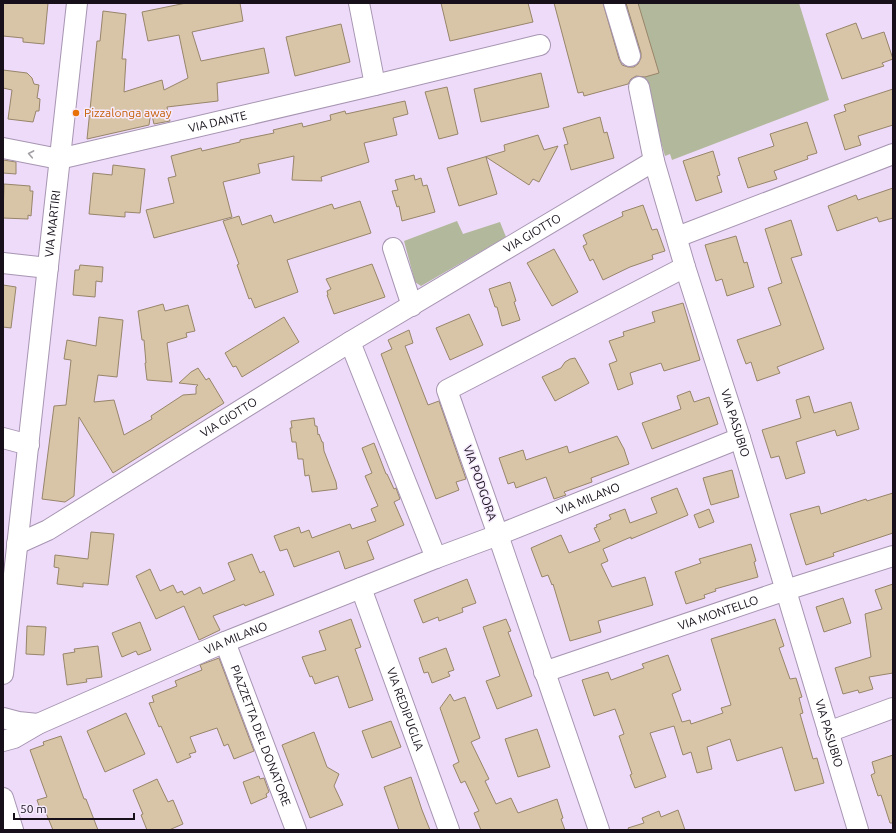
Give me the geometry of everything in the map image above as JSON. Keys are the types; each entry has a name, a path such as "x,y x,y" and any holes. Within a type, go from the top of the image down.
{"street":[{"name":"VIA MARTIRI","path":"3,674 77,3"},
{"path":"359,3 375,85"},
{"path":"614,3 630,56"},
{"name":"VIA DANTE","path":"59,159 540,45"},
{"path":"639,87 654,161 677,237 893,154"},
{"path":"3,148 59,159"},
{"name":"VIA GIOTTO","path":"17,544 48,530 350,342 654,161"},
{"name":"VIA PASUBIO","path":"677,237 685,268 740,438 858,830"},
{"path":"394,248 412,306"},
{"path":"3,263 48,268"},
{"name":"VIA PODGORA","path":"599,830 447,390 685,268"},
{"path":"350,342 436,558"},
{"path":"3,438 29,445"},
{"name":"VIA MILANO","path":"3,741 14,738 38,724 224,642 498,535 740,438"},
{"path":"19,522 48,530"},
{"name":"VIA MONTELLO","path":"544,672 786,590 893,556"},
{"name":"VIA REDIPUGLIA","path":"361,588 449,830"},
{"name":"PIAZZETTA DEL DONATORE","path":"224,642 296,830"},
{"path":"828,732 893,708"},
{"name":"VIA MILANO","path":"3,718 18,722 38,724"}],"green space":[{"path":"621,3 799,3 829,100 672,160 670,154 665,156"},
{"path":"457,221 463,234 500,222 506,237 421,286 415,282 404,241"}],"building":[{"path":"3,3 48,3 44,44 23,42 23,38 3,36"},
{"path":"186,3 240,3 243,21 192,32 201,61 264,48 269,73 217,83 218,101 167,107 170,121 154,124 151,111 149,125 87,139 97,41 100,41 103,11 126,14 122,59 126,59 124,92 162,80 164,90 188,78 179,35 148,41 142,12"},
{"path":"441,3 528,3 533,22 450,41"},
{"path":"554,3 603,3 619,59 622,65 634,67 638,64 641,58 641,53 626,3 638,3 659,73 645,77 636,76 631,79 628,84 584,96 583,92 578,93"},
{"path":"856,23 862,39 884,32 893,59 882,63 884,66 842,79 826,34"},
{"path":"341,24 350,62 295,76 286,37"},
{"path":"3,70 27,73 32,78 34,84 39,85 37,98 40,99 39,111 36,111 33,122 8,119 12,90 3,88"},
{"path":"541,73 549,107 481,122 474,89"},
{"path":"447,87 458,134 439,139 425,92"},
{"path":"893,89 893,125 858,136 861,145 845,150 834,115 846,111 844,105"},
{"path":"405,101 408,114 393,118 397,135 364,143 369,162 321,177 322,181 292,180 294,156 258,164 260,173 223,182 232,217 154,238 146,210 174,203 168,178 176,176 171,156 201,148 202,151 240,142 240,140 274,133 273,130 302,123 303,127 331,120 330,115 345,111 346,114"},
{"path":"600,117 604,133 607,132 614,158 571,170 564,145 568,144 563,128"},
{"path":"807,122 817,153 807,156 808,159 774,171 777,179 748,188 738,158 774,146 770,134"},
{"path":"538,135 544,150 558,146 539,182 533,179 529,185 486,157 497,194 459,206 447,168 505,151 504,145"},
{"path":"713,151 720,175 717,176 722,192 696,201 683,161"},
{"path":"3,160 16,162 16,174 3,173"},
{"path":"113,165 145,169 140,213 125,212 125,217 89,214 93,173 112,175"},
{"path":"414,175 415,180 421,178 423,186 427,185 435,212 402,221 399,206 397,207 392,191 398,190 395,180"},
{"path":"4,184 30,186 30,191 33,191 31,216 28,215 28,219 3,218"},
{"path":"893,188 893,218 879,222 877,217 837,231 828,206 856,195 858,200"},
{"path":"360,201 371,233 287,260 298,292 255,308 251,298 249,299 237,265 239,264 223,221 239,216 242,225 271,215 274,223 332,204 334,209"},
{"path":"643,205 652,230 657,229 665,251 652,255 653,259 630,267 603,280 593,259 590,261 583,246 587,244 583,235 623,216 622,212"},
{"path":"791,220 802,255 791,258 824,349 777,367 780,373 757,381 751,362 746,364 737,340 781,325 768,288 782,283 765,229"},
{"path":"736,236 744,263 747,262 754,287 727,296 722,279 716,281 705,245"},
{"path":"554,249 578,292 552,306 527,263"},
{"path":"372,264 385,297 334,314 327,295 327,291 331,289 326,279"},
{"path":"80,265 103,267 102,282 96,281 95,297 73,295 75,270 79,270"},
{"path":"510,282 516,301 514,302 520,320 502,326 497,307 495,307 489,289"},
{"path":"3,285 16,287 11,328 3,327"},
{"path":"683,303 700,360 664,371 661,363 630,373 633,384 618,390 609,364 617,361 609,341 624,336 623,332 655,322 652,312"},
{"path":"163,304 165,311 188,305 195,331 186,333 187,337 167,343 172,382 147,380 144,340 142,340 138,311"},
{"path":"469,314 483,345 450,360 436,328"},
{"path":"99,317 123,320 117,377 98,375 94,402 114,400 124,435 152,419 151,416 183,395 196,394 196,387 198,385 179,383 198,368 206,380 209,378 224,403 113,473 79,417 74,496 65,502 42,499 54,406 66,405 71,360 64,359 67,340 96,346"},
{"path":"284,317 299,342 242,377 236,366 233,367 225,353"},
{"path":"409,330 413,343 405,346 428,405 439,401 466,479 456,482 459,490 436,499 381,354 392,349 388,340"},
{"path":"575,358 589,383 555,401 542,377 561,368 565,362"},
{"path":"690,391 694,402 709,397 718,424 652,449 642,423 681,409 677,396"},
{"path":"809,396 814,413 851,402 859,429 837,436 835,430 796,442 805,473 786,479 779,456 771,458 762,430 801,418 796,400"},
{"path":"314,418 315,426 317,426 318,435 319,434 323,442 324,451 336,482 337,489 312,492 309,475 305,476 303,459 298,459 296,442 292,442 290,428 292,428 291,421"},
{"path":"617,436 624,449 629,464 591,478 592,482 564,492 566,495 554,499 546,477 516,488 514,482 508,484 499,458 523,450 526,460 567,446 569,453"},
{"path":"374,443 386,474 394,489 396,488 400,499 394,502 404,525 367,541 374,559 345,569 339,551 294,567 287,549 280,551 274,536 299,527 301,533 309,530 312,538 350,524 352,529 376,521 371,509 378,506 365,476 372,473 362,448"},
{"path":"732,470 739,497 711,505 703,478"},
{"path":"677,488 688,515 603,549 608,561 601,564 612,587 645,577 653,605 598,621 601,632 570,641 553,584 552,585 548,575 542,577 531,548 561,535 569,553 600,541 594,528 597,527 596,525 611,519 609,515 625,509 630,523 657,513 651,498"},
{"path":"893,493 893,533 833,553 834,556 806,565 790,514 819,506 821,514 866,499 867,501"},
{"path":"709,509 714,522 699,528 694,515"},
{"path":"91,532 114,534 108,585 83,583 83,587 57,584 59,568 54,567 55,555 88,559"},
{"path":"751,544 756,561 754,562 758,577 715,589 716,591 704,595 705,598 686,604 675,572 701,563 699,559"},
{"path":"252,554 260,573 264,571 274,595 245,606 244,604 213,616 220,630 199,640 184,606 156,619 136,576 150,569 160,591 173,585 177,593 182,591 184,595 200,587 203,594 235,580 228,563"},
{"path":"467,579 476,603 462,608 463,612 439,621 438,617 423,623 414,600"},
{"path":"893,584 893,673 869,677 873,689 859,693 858,690 843,694 835,668 871,657 865,614 882,609 875,590"},
{"path":"843,598 851,623 824,632 816,607"},
{"path":"351,619 361,647 355,649 373,700 349,708 338,676 315,684 312,676 310,677 302,657 326,650 319,631"},
{"path":"506,619 511,631 508,632 532,696 497,709 486,681 500,676 483,627"},
{"path":"775,619 784,646 779,648 790,679 796,678 802,697 799,698 803,713 800,714 813,759 817,758 824,783 795,791 782,747 737,761 730,739 707,747 712,769 697,773 691,752 683,755 674,726 650,733 666,777 635,788 630,775 632,774 619,736 624,734 615,709 594,716 582,680 608,672 611,680 644,668 642,664 668,655 681,690 672,694 682,722 690,720 691,724 723,713 721,708 731,705 711,639"},
{"path":"140,622 151,650 138,655 136,651 122,657 112,633"},
{"path":"27,626 46,627 44,655 26,654"},
{"path":"98,646 102,677 86,679 87,682 67,685 63,654 75,652 74,649"},
{"path":"446,648 454,670 448,672 450,676 432,683 428,672 424,673 419,658"},
{"path":"219,658 254,751 234,759 228,744 224,746 217,728 190,737 196,752 189,754 191,757 177,763 149,703 154,702 152,696 177,686 175,681 202,670 200,665"},
{"path":"450,694 454,701 465,697 480,738 471,742 489,779 485,781 496,804 511,798 518,813 557,799 565,830 481,830 474,813 479,811 465,781 461,783 453,765 459,762 440,708"},
{"path":"126,713 145,754 105,772 87,731"},
{"path":"391,721 401,747 372,758 362,731"},
{"path":"537,729 550,767 518,777 505,739"},
{"path":"314,732 327,767 339,774 334,786 343,805 310,818 282,745"},
{"path":"61,736 84,799 86,799 98,830 53,830 46,813 42,814 37,800 47,797 30,750 44,745 43,742"},
{"path":"893,755 893,823 890,823 881,795 878,796 871,775 875,773 872,762"},
{"path":"259,776 260,779 264,778 269,792 266,794 267,797 251,804 243,782"},
{"path":"411,777 430,830 399,830 384,787"},
{"path":"157,779 168,802 173,800 183,824 169,830 147,830 141,815 143,814 133,790"},
{"path":"678,810 685,830 629,830 628,828 644,823 642,818 659,811 661,817"}],"place":[{"name":"Pizzalonga away","path":"76,113"}]}
